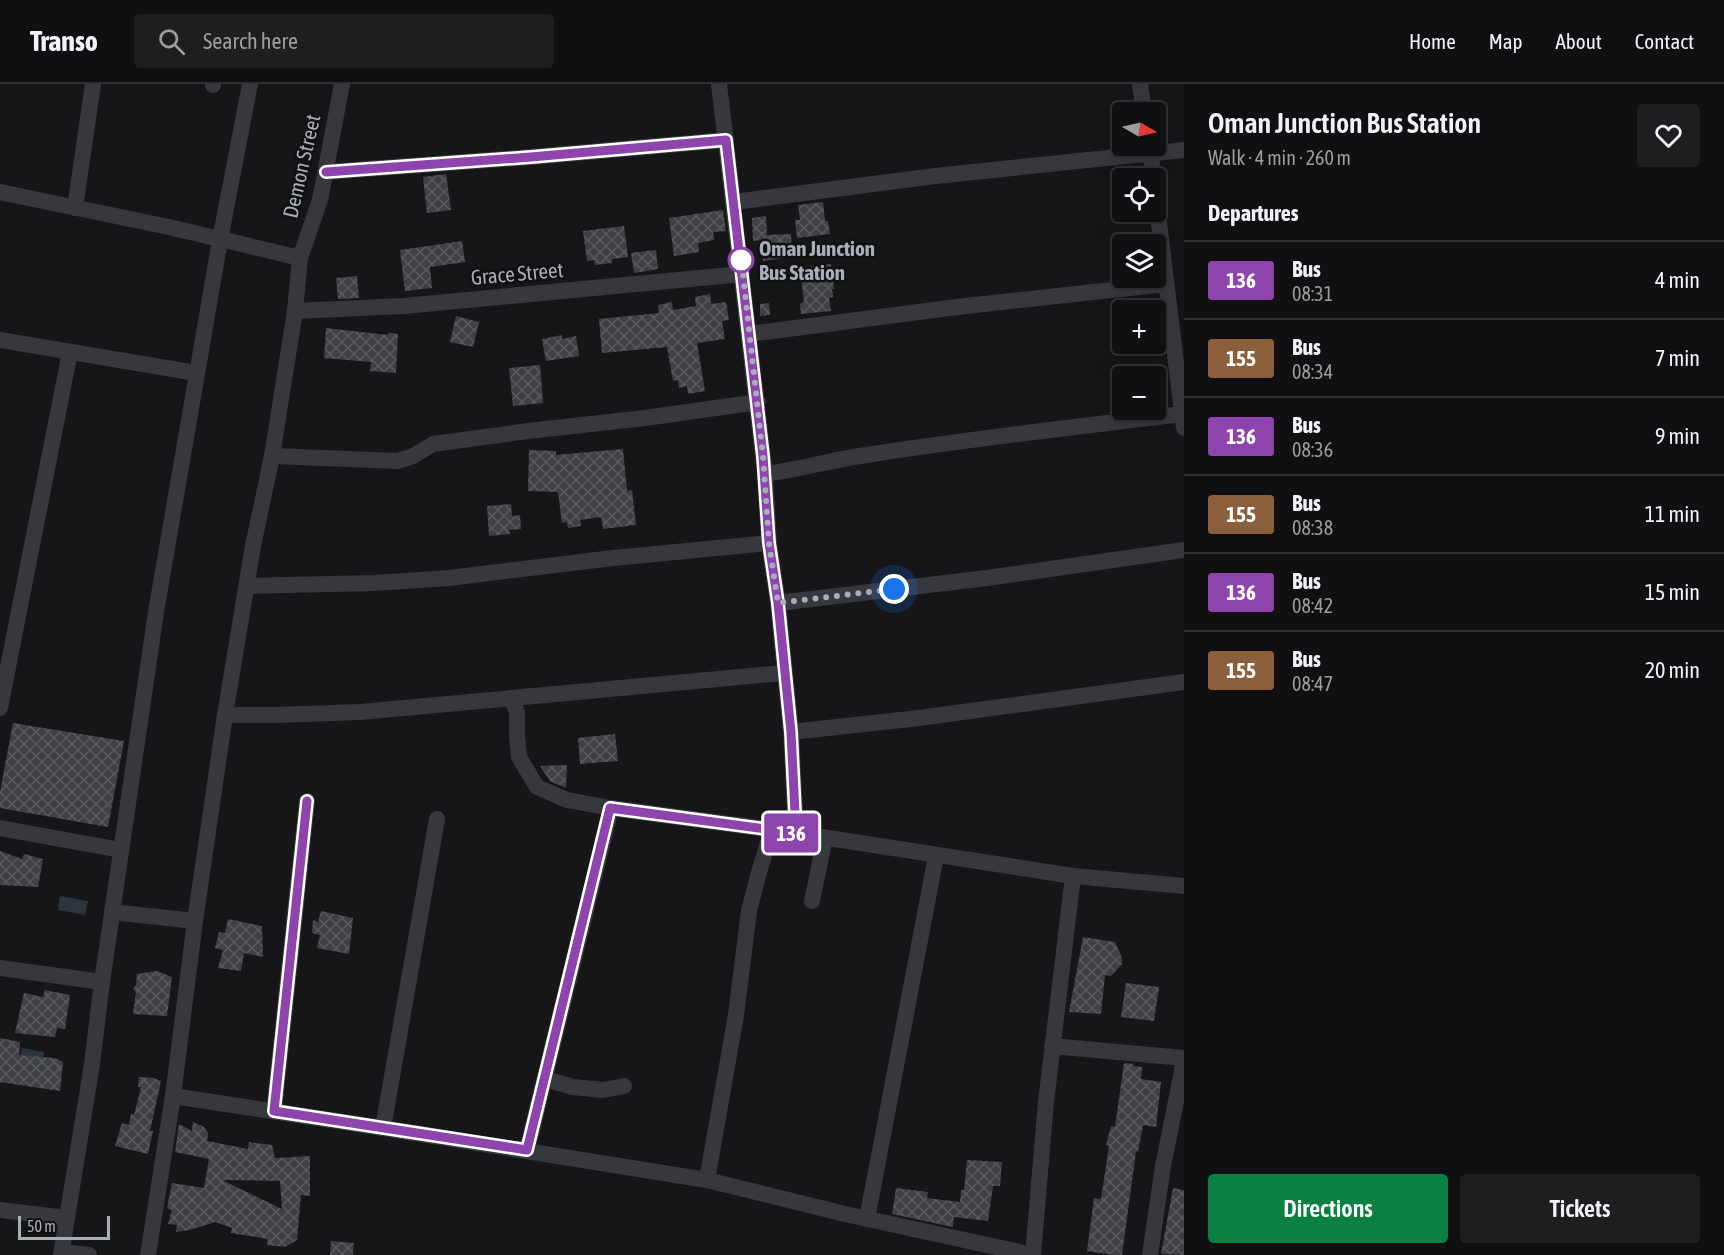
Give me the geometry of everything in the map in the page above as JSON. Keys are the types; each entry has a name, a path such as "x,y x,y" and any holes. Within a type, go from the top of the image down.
{"street":[{"path":"75,208 93,84"},
{"path":"89,1255 61,1254 92,1064 156,612 196,373 250,84"},
{"name":"Demon Street","path":"148,1255 173,1096 195,921 225,716 253,546 272,456 295,311 300,258 320,200 342,84"},
{"path":"719,84 758,402 769,543 778,603 791,732 796,833"},
{"path":"1140,84 1143,102"},
{"path":"326,172 726,140"},
{"path":"1166,149 1184,150"},
{"path":"734,202 1112,154"},
{"path":"0,192 169,227 300,258"},
{"name":"Grace Street","path":"295,311 404,306 742,274"},
{"path":"765,474 858,456 1070,427 1183,421 1166,284"},
{"path":"749,334 957,307 1130,288"},
{"path":"0,340 196,373"},
{"path":"0,708 2,682 70,352"},
{"path":"272,456 398,461 413,456 434,444 758,402"},
{"path":"247,586 374,583 449,578 613,558 769,543"},
{"path":"778,603 987,578 1184,550"},
{"path":"225,716 360,712 784,673"},
{"path":"791,732 930,717 1184,682"},
{"path":"512,698 517,713 516,735 519,757 537,787 567,800 1073,876 1184,886"},
{"path":"274,1111 307,801"},
{"path":"527,1150 610,808"},
{"path":"383,1128 437,819"},
{"path":"0,828 121,850"},
{"path":"707,1180 736,1015 749,911 772,830"},
{"path":"812,902 825,838"},
{"path":"867,1219 936,856"},
{"path":"173,1096 707,1180 867,1219 1033,1255 1052,1046 1073,876"},
{"path":"112,912 195,921"},
{"path":"0,968 102,982"},
{"path":"1052,1046 1184,1059 1163,1166 1150,1255"},
{"path":"544,1079 573,1087 603,1090 624,1086"},
{"path":"0,1210 67,1218"}],"shaded area":[{"path":"60,896 88,901 85,915 58,910"},
{"path":"22,1048 44,1052 43,1063 19,1061"}],"building":[{"path":"446,174 451,210 427,213 423,177"},
{"path":"823,202 825,221 828,221 830,234 797,238 795,220 800,220 798,205"},
{"path":"723,210 726,231 713,232 714,240 698,243 699,252 674,256 669,218"},
{"path":"766,216 767,235 791,234 792,257 763,261 763,240 753,241 752,218"},
{"path":"624,226 628,257 612,259 612,263 595,265 594,260 587,261 583,231"},
{"path":"462,241 465,262 430,267 432,288 405,291 400,250"},
{"path":"656,250 658,269 634,273 631,253"},
{"path":"831,264 834,289 832,289 833,297 829,298 831,311 801,314 800,304 804,302 800,268"},
{"path":"357,276 359,298 338,299 336,278"},
{"path":"710,294 711,304 726,302 729,320 722,321 725,339 697,343 705,391 688,394 687,386 679,388 678,380 673,381 667,347 602,353 599,319 659,313 658,305 672,302 673,310 696,306 695,297"},
{"path":"769,303 770,315 760,316 760,304"},
{"path":"456,316 479,322 473,347 450,342"},
{"path":"326,328 388,335 388,333 398,334 396,373 370,371 371,362 324,358"},
{"path":"562,335 562,339 576,336 579,356 546,361 542,339"},
{"path":"540,365 543,403 513,406 509,368"},
{"path":"623,449 627,491 632,490 636,525 603,529 601,517 580,520 581,526 568,528 567,522 562,523 558,492 528,491 529,450 556,451 556,455"},
{"path":"511,504 512,516 520,515 521,529 509,530 510,534 489,536 487,506"},
{"path":"13,723 124,741 108,827 0,808 0,792"},
{"path":"615,734 618,761 580,764 578,738"},
{"path":"567,765 566,788 550,781 540,766"},
{"path":"0,851 22,859 24,854 43,859 38,887 0,885"},
{"path":"321,911 353,918 349,954 317,948 320,935 312,933 313,920 318,922"},
{"path":"228,919 262,926 263,957 244,953 241,971 218,968 223,950 215,948 219,932 225,933"},
{"path":"1083,937 1115,942 1122,958 1122,964 1111,976 1105,975 1101,1014 1069,1012"},
{"path":"157,971 172,977 167,1016 133,1014 136,992 133,989 136,985 137,974"},
{"path":"1126,983 1159,987 1154,1021 1121,1017"},
{"path":"45,990 70,995 65,1029 57,1028 55,1037 15,1033 24,993 43,997"},
{"path":"0,1038 20,1042 19,1055 55,1058 63,1062 60,1091 0,1082"},
{"path":"1124,1063 1142,1067 1141,1079 1161,1082 1156,1127 1143,1125 1138,1152 1136,1151 1122,1255 1114,1255 1087,1251 1094,1198 1101,1199 1109,1146 1106,1145 1111,1126 1115,1127"},
{"path":"139,1077 161,1081 150,1131 153,1131 148,1154 115,1146 122,1123 129,1125 131,1114 134,1115 141,1087 138,1087"},
{"path":"193,1122 204,1127 208,1133 207,1141 248,1149 249,1142 272,1145 275,1158 310,1156 310,1196 301,1195 297,1240 285,1247 267,1245 268,1239 231,1233 232,1228 215,1222 176,1232 177,1225 168,1224 172,1210 167,1208 172,1183 204,1188 209,1159 175,1152 179,1124 192,1131","holes":["222,1180 280,1181 282,1209"]},
{"path":"967,1160 1002,1162 1000,1186 993,1186 988,1221 954,1217 953,1227 892,1214 896,1188 928,1192 927,1198 960,1202 961,1190 964,1190"},
{"path":"1173,1188 1184,1190 1184,1255 1161,1254"},
{"path":"331,1241 354,1243 353,1255 330,1255"}],"bus line":[{"name":"136","path":"307,801 274,1111 527,1150 610,808 796,833 791,732 778,603 769,543 758,402 726,140 326,172"}],"place":[{"name":"Oman Junction Bus Station","path":"741,260"}],"route":[{"path":"741,260 741,257 765,474 769,543 778,603 894,589"}]}
